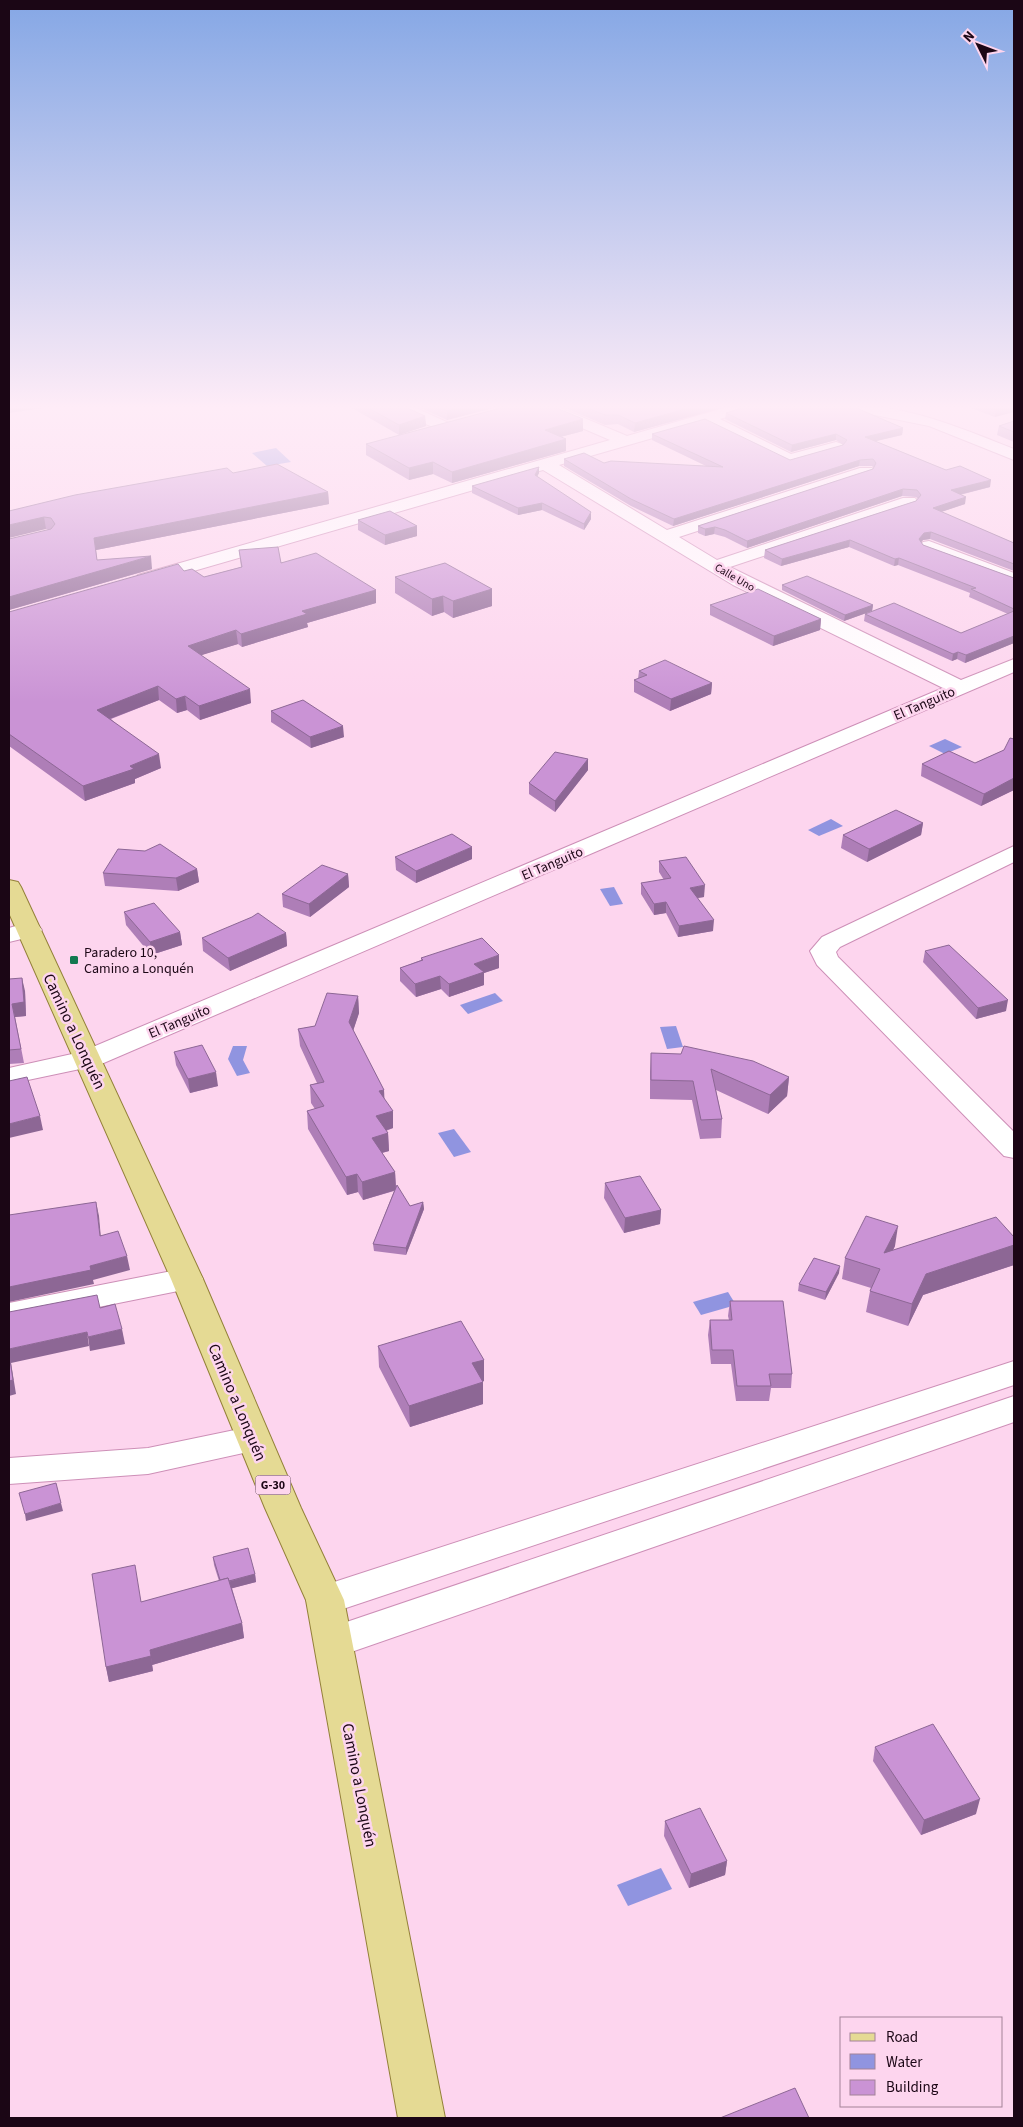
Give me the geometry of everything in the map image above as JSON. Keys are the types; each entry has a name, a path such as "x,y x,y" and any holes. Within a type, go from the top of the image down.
{"main road":[{"name":"Camino a Lonquén","path":"9,887 19,933 89,1059 325,1600 422,2118"}],"street":[{"path":"133,582 408,503"},
{"name":"Calle Uno","path":"610,503 760,591 960,688"},
{"path":"665,536 766,503"},
{"path":"716,566 905,503"},
{"path":"929,546 1014,579"},
{"name":"El Tanguito","path":"9,1076 89,1059 499,886 1014,665"},
{"path":"1014,853 831,942 823,951 826,960 1014,1149"},
{"path":"9,1314 186,1279"},
{"path":"325,1600 1014,1373"},
{"path":"334,1642 1014,1409"},
{"path":"9,1471 148,1461 254,1439"}],"water":[{"path":"945,739 962,747 945,754 929,746"},
{"path":"831,819 843,826 819,836 808,830"},
{"path":"614,887 623,904 610,906 600,889"},
{"path":"495,993 503,1001 468,1014 460,1005"},
{"path":"676,1026 683,1047 667,1049 660,1027"},
{"path":"233,1046 247,1046 243,1060 250,1073 237,1076 228,1059"},
{"path":"454,1129 471,1152 454,1157 438,1133"},
{"path":"728,1292 736,1305 701,1315 693,1302"},
{"path":"661,1868 672,1889 628,1906 617,1885"}],"building":[{"path":"41,503 271,503 94,538 97,560 151,556 9,597 9,539 51,529 55,524 51,518 44,517 9,525 9,511"},
{"path":"508,503 541,503 518,508"},
{"path":"543,503 578,503 591,512 584,524"},
{"path":"640,503 724,503 674,519"},
{"path":"768,503 860,503 747,541 725,530 715,527 705,529 698,526"},
{"path":"909,503 947,503 933,508 1014,543 1014,564 931,532 924,533 919,539 923,545 1014,578 1014,609 971,589 976,588 899,558 895,559 850,540 782,559 765,550"},
{"path":"390,511 417,526 385,535 358,520"},
{"path":"278,547 281,563 316,553 376,590 302,611 307,614 241,634 236,630 188,646 250,689 199,706 185,696 176,699 158,686 97,710 159,754 130,766 134,769 83,786 9,734 9,612 178,564 184,571 192,569 204,577 242,567 239,550"},
{"path":"445,563 492,589 453,601 443,596 432,599 395,577"},
{"path":"807,576 873,605 845,615 782,585"},
{"path":"758,589 821,619 774,636 710,605"},
{"path":"894,603 961,633 1014,611 1014,636 966,655 958,652 953,654 865,614"},
{"path":"665,660 712,683 671,699 634,680 647,675 639,671"},
{"path":"303,700 343,726 310,737 271,711"},
{"path":"1010,738 1014,739 1014,778 984,794 922,764 949,751 975,763 1004,750"},
{"path":"555,752 588,759 555,801 529,783"},
{"path":"896,810 923,823 869,849 843,835"},
{"path":"452,834 472,847 416,871 395,857"},
{"path":"160,844 197,869 176,878 103,873 118,849 145,851"},
{"path":"686,857 705,885 690,888 714,920 679,926 666,902 654,904 641,883 671,878 659,861"},
{"path":"322,865 348,874 309,904 282,894"},
{"path":"154,903 180,932 150,942 124,912"},
{"path":"258,913 286,933 228,958 202,938 252,917"},
{"path":"482,938 499,955 474,964 484,972 449,984 440,976 415,984 400,968 423,960 421,958"},
{"path":"949,945 1008,1000 978,1008 925,951"},
{"path":"22,978 24,1002 12,1004 21,1049 9,1050 9,979"},
{"path":"327,993 358,996 349,1022 384,1090 379,1091 393,1111 376,1116 388,1133 372,1138 395,1172 362,1182 357,1174 346,1177 307,1111 324,1106 310,1085 324,1082 298,1029 315,1026"},
{"path":"202,1045 216,1072 188,1079 174,1052"},
{"path":"684,1046 753,1061 789,1077 770,1095 711,1069 722,1119 701,1120 693,1081 651,1080 651,1053 681,1054"},
{"path":"27,1077 40,1116 9,1124 9,1081"},
{"path":"640,1176 661,1210 625,1218 605,1183"},
{"path":"397,1185 410,1206 423,1202 406,1248 373,1244"},
{"path":"96,1202 100,1236 118,1231 127,1256 90,1266 91,1270 9,1287 9,1215"},
{"path":"866,1216 898,1226 884,1253 996,1217 1014,1237 1014,1245 926,1274 912,1304 870,1291 880,1269 845,1258"},
{"path":"814,1258 840,1266 826,1292 799,1284"},
{"path":"97,1295 100,1308 115,1304 122,1329 88,1337 87,1332 9,1349 9,1312"},
{"path":"730,1301 783,1301 792,1374 769,1374 771,1386 737,1386 733,1350 712,1350 710,1320 732,1320"},
{"path":"461,1321 484,1360 472,1363 483,1382 409,1406 378,1346"},
{"path":"9,1353 13,1380 9,1381"},
{"path":"56,1483 61,1503 25,1514 19,1493"},
{"path":"248,1548 255,1574 229,1581 228,1578 220,1580 213,1557"},
{"path":"135,1565 141,1602 228,1578 242,1623 150,1650 151,1656 106,1667 92,1574"},
{"path":"933,1724 980,1799 924,1820 875,1747"},
{"path":"700,1808 727,1861 691,1874 665,1821"},
{"path":"795,2088 809,2118 720,2118"}],"place":[{"name":"Paradero 10, Camino a Lonquén","path":"74,960"}]}
